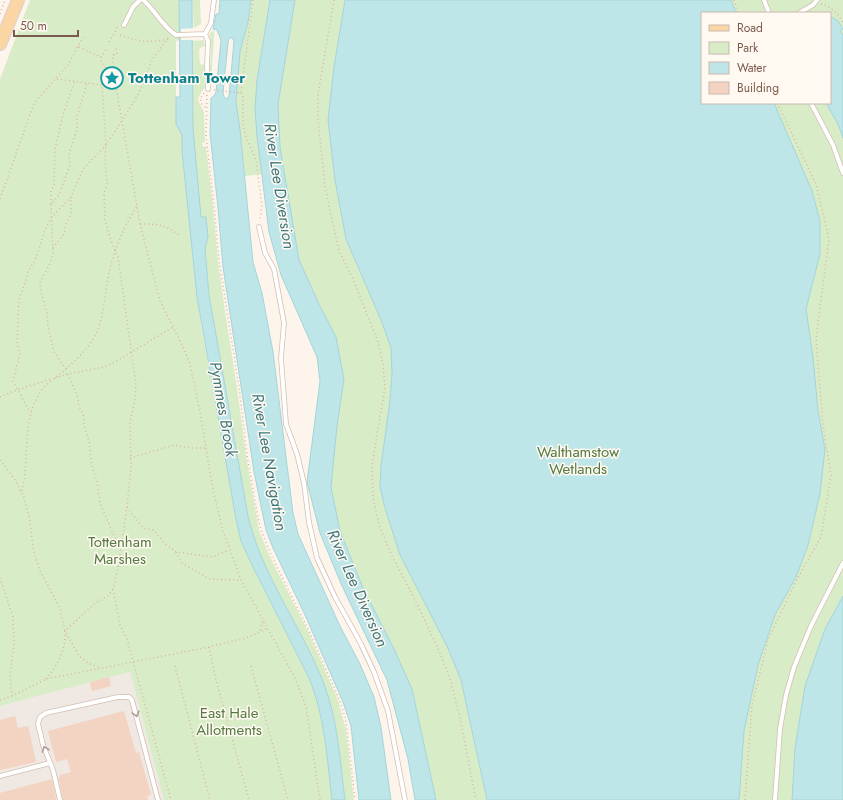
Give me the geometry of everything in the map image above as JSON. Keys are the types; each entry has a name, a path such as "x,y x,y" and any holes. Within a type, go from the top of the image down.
{"main road":[{"path":"0,44 18,0"}],"lane":[{"path":"124,26 133,7 142,0 173,33 204,34"},
{"path":"204,34 211,23 214,0"},
{"path":"764,0 769,12"},
{"path":"801,12 816,2"},
{"path":"204,34 208,41 207,90"},
{"path":"812,104 833,145 843,174"},
{"path":"259,226 264,253 274,269 284,323 281,358 286,424 297,454 304,483 309,522 317,558 361,644 374,672 388,710 405,800"},
{"path":"775,800 780,729 794,667 811,626 843,563"},
{"path":"60,800 53,770 38,724 40,717 46,713 118,697 129,697 132,700 158,800"},
{"path":"0,776 50,764"}],"path":[{"path":"0,14 5,0"},
{"path":"253,0 241,93 243,95 242,118 245,132 256,160 262,206 259,226"},
{"path":"334,0 318,95 318,119 325,187 339,251 353,279 378,342 383,364 385,387 372,465 373,498 380,528 392,556 440,653 451,682 460,718 476,800"},
{"path":"734,0 738,12"},
{"path":"816,2 832,9 843,22"},
{"path":"109,42 111,41 117,27"},
{"path":"32,412 28,409 13,381 20,353 17,344 20,299 28,270 35,261 45,230 51,218 71,197 83,169 106,145 122,121 139,93 153,58 173,33"},
{"path":"120,35 141,42 168,39"},
{"path":"0,199 34,103 68,65 84,37"},
{"path":"79,47 101,57"},
{"path":"116,48 116,53 113,55 112,61 113,70 140,224 156,290 183,347 192,371 215,500 229,550 241,580 295,678 306,708 320,800"},
{"path":"106,50 101,57 101,62 104,66 113,70"},
{"path":"56,78 117,87"},
{"path":"66,369 54,352 40,282 49,266 53,254 51,191 54,185 55,150 63,115 75,81"},
{"path":"51,204 59,195 70,165 69,155 77,129 77,117 87,83"},
{"path":"102,85 106,145 104,161 107,183 104,194 104,220 118,257 136,385 135,399 130,422 130,468 127,507 113,589 120,625 128,639 171,800"},
{"path":"207,90 200,99 202,104 207,109"},
{"path":"215,90 241,93"},
{"path":"207,102 206,136 219,260 247,455 258,518 271,555 310,633 339,699 345,717 355,800"},
{"path":"745,800 752,705 768,640 796,581 821,536 831,475 823,426 816,339 829,239 816,184 777,104"},
{"path":"53,249 64,234 66,224 71,215 71,197"},
{"path":"22,491 26,448 32,412 41,392 90,344 96,334 109,272 116,250 137,205"},
{"path":"140,224 158,224 168,227 179,235"},
{"path":"0,397 68,374 115,362 173,327"},
{"path":"68,374 83,414 100,503 114,536 121,548"},
{"path":"130,458 175,445 191,448 206,448"},
{"path":"0,460 16,481 27,504 34,553 40,571 60,608 65,631 65,641 60,657 53,670 46,678"},
{"path":"127,507 143,528 154,530 164,543 176,552 182,563 209,579 241,580"},
{"path":"176,552 212,557 229,550"},
{"path":"0,578 13,617 14,645 10,675 12,696"},
{"path":"65,631 93,606 109,595 113,589"},
{"path":"259,632 264,620"},
{"path":"0,700 12,696 46,678 209,647 246,638 268,628"},
{"path":"65,631 79,656 88,663 100,668"},
{"path":"209,647 215,676 249,800"},
{"path":"174,666 210,800"},
{"path":"251,666 288,800"}],"shaded area":[{"path":"130,672 164,800 0,800 0,706"}],"green space":[{"name":"Tottenham Marshes","path":"30,0 179,0 181,40 176,41 176,124 182,135 182,151 201,324 236,519 241,541 252,565 309,678 319,708 325,738 332,800 164,800 130,672 0,706 0,79"},
{"path":"192,0 200,0 201,24 194,28"},
{"name":"Walthamstow Wetlands","path":"251,0 843,0 843,800 415,800 408,759 387,680 342,586 320,533 307,482 320,381 317,357 281,275 269,232 262,174 245,176 236,97 240,52 248,22"},
{"path":"214,31 214,36 210,83 211,43 209,34"},
{"path":"203,40 205,46 200,48 199,51 200,64 204,65 205,87 198,100 204,112 205,142 202,143 203,147 206,146 225,311 246,455 259,530 269,555 309,633 338,700 346,730 354,800 345,800 335,727 329,698 324,684 305,642 272,580 254,538 248,516 209,295 205,249 208,237 206,217 201,217 193,128 193,41"}],"water":[{"name":"Pymmes Brook","path":"179,0 192,0 193,128 201,217 206,217 208,237 205,249 209,295 248,516 254,538 263,560 305,642 329,698 338,741 345,800 332,800 325,738 319,708 309,678 252,565 241,541 236,519 197,297 182,151 182,135 176,124 176,97 180,97"},
{"name":"River Lee Navigation","path":"220,0 251,0 248,22 240,52 236,102 253,262 262,293 273,352 293,513 298,534 340,626 360,664 374,697 381,727 391,800 359,800 351,726 343,702 266,530 254,472 223,267 210,133 211,98 216,92 221,40 217,30 213,29 216,14 219,14","holes":["231,37 234,41 229,96 227,99 224,97 223,92 228,43"]},
{"name":"River Lee Diversion","path":"270,0 295,0 278,104 280,147 299,260 336,337 344,379 337,426 331,487 340,531 363,588 394,649 412,689 436,800 415,800 408,759 387,680 342,586 320,533 307,482 320,381 317,357 281,275 269,232 257,136 255,109 257,80"},
{"name":"Walthamstow Wetlands","path":"345,0 731,0 736,12 701,12 701,104 774,104 812,191 820,221 820,254 806,309 813,357 818,411 825,449 820,494 808,545 796,577 775,615 758,665 744,731 739,800 487,800 461,680 447,646 400,555 380,487 381,466 390,400 392,373 391,348 381,320 346,239 335,180 328,120 334,67"},
{"path":"831,17 838,21 843,29 840,31 843,35 843,138 838,124 827,104 831,104"},
{"path":"843,596 843,800 792,800 795,748 805,686 825,629"}],"pier":[{"path":"194,28 194,40 181,40 181,29"}],"building":[{"path":"109,677 111,686 92,691 90,682"},
{"path":"124,711 136,753 139,752 151,795 147,796 148,800 63,800 58,777 71,772 67,759 56,762 48,731"},
{"path":"15,716 18,728 28,726 36,762 0,770 0,720"},
{"path":"52,779 56,800 0,800 0,793"}],"place":[{"name":"Tottenham Tower","path":"112,78"}],"park label":[{"name":"East Hale Allotments","path":"229,722"}]}
